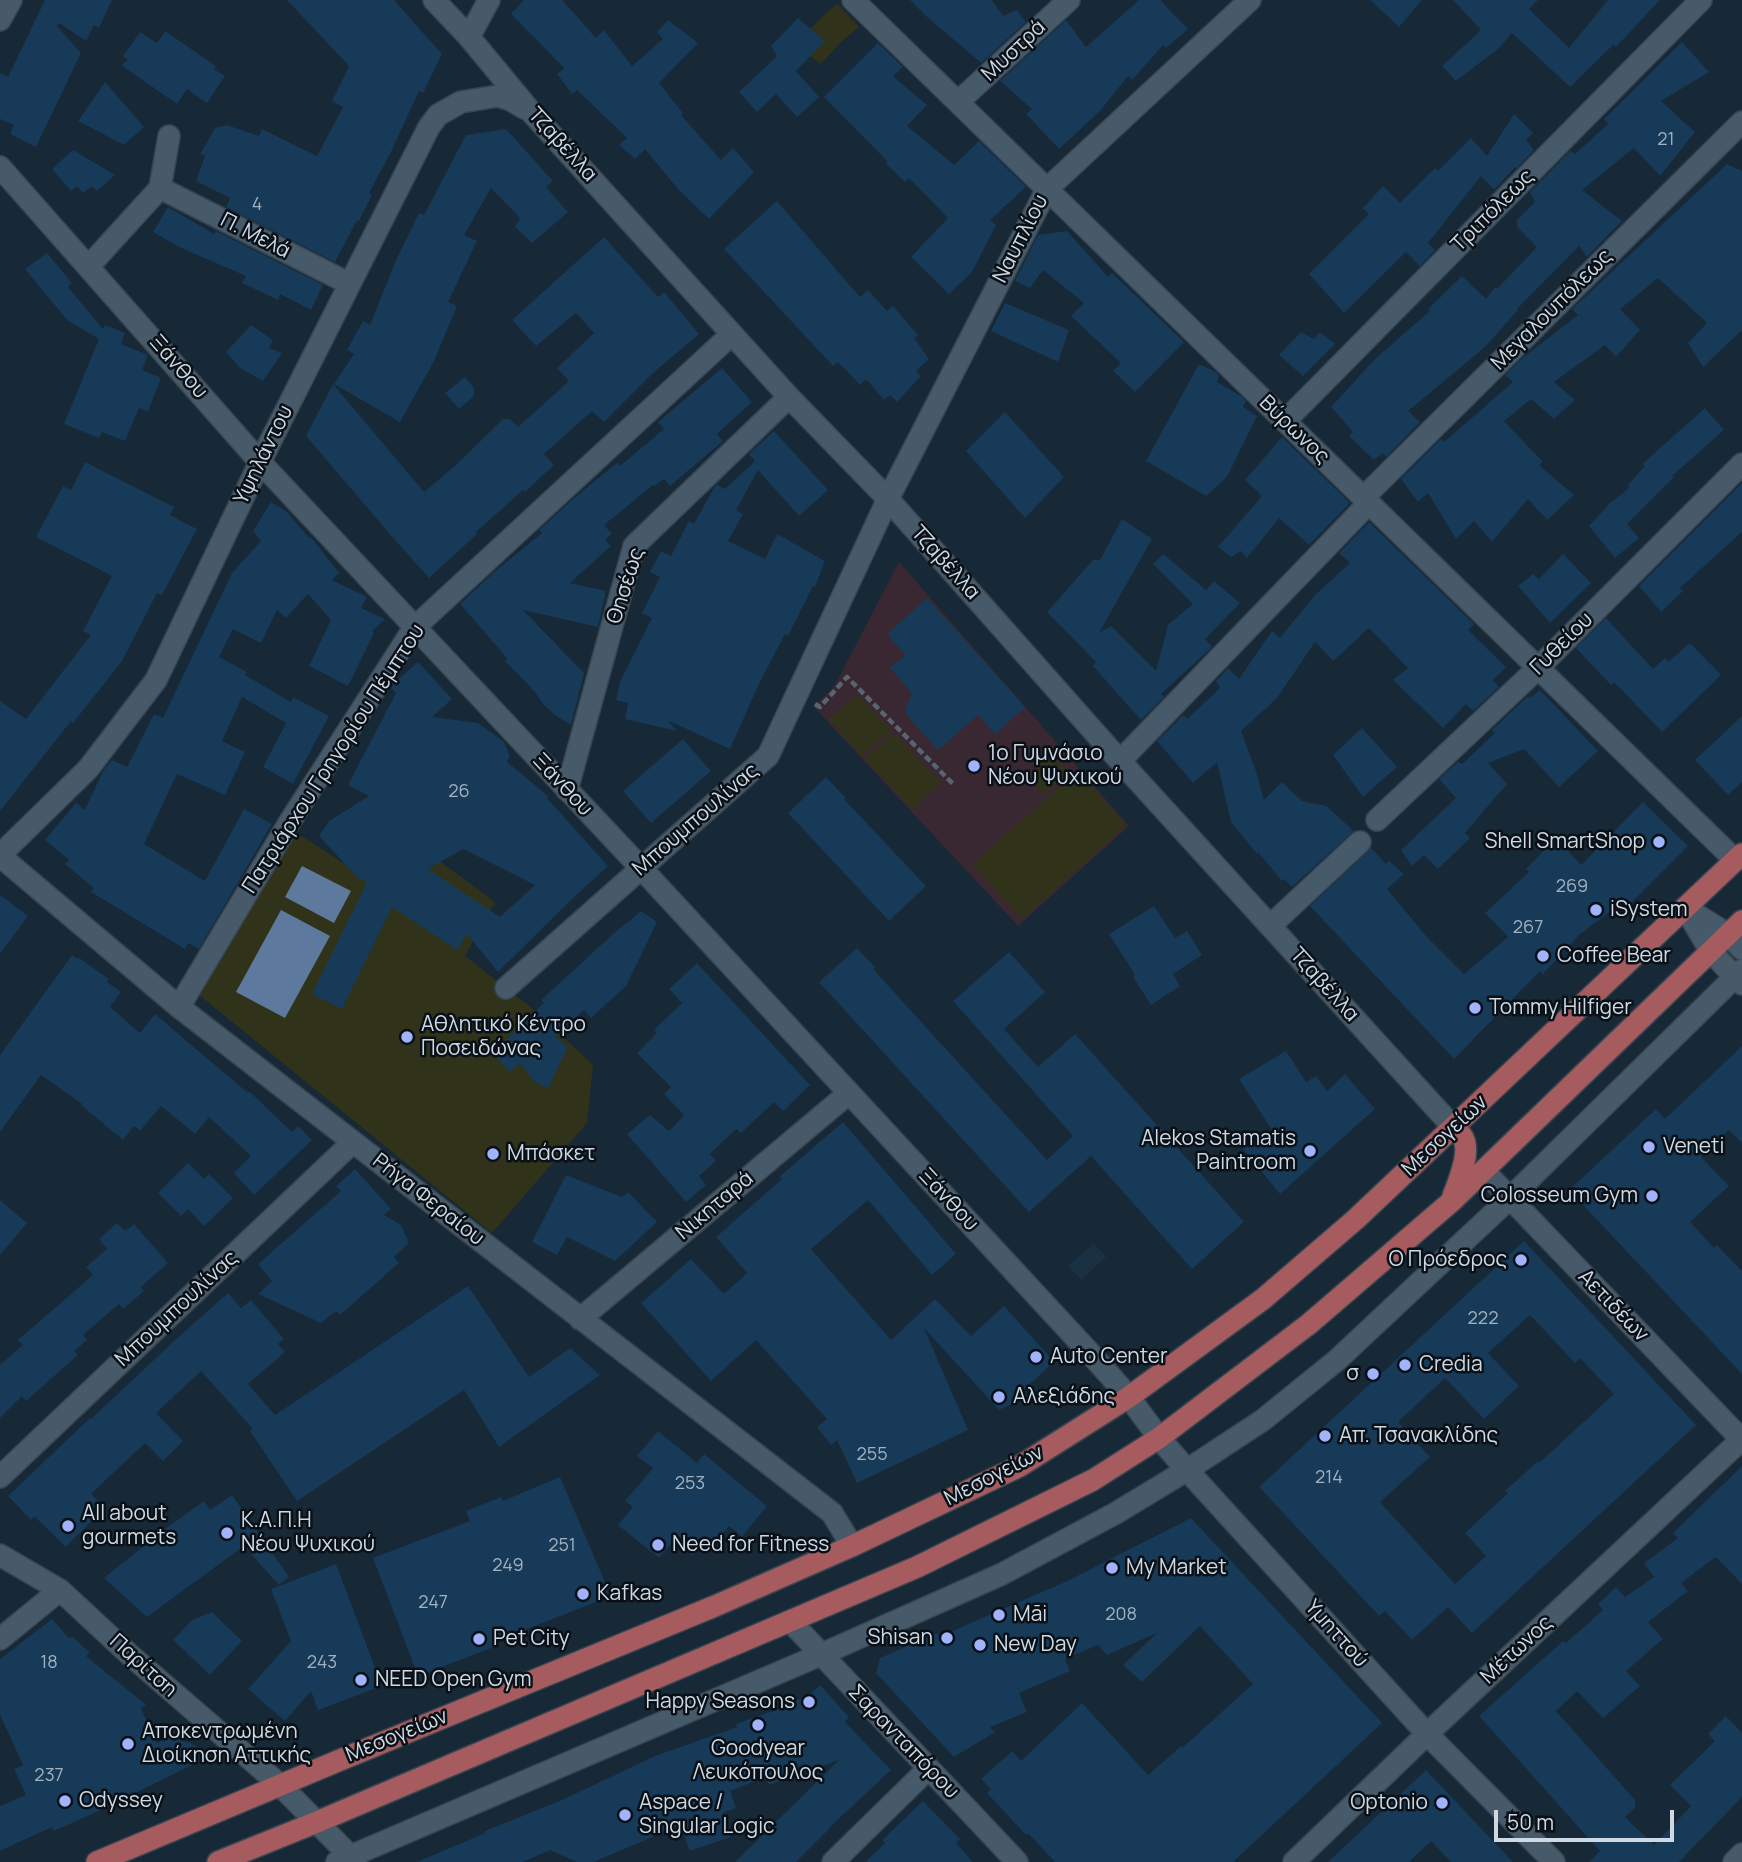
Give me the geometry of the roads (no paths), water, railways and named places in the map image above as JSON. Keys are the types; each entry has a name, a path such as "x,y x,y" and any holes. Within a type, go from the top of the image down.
{"main road":[{"name":"Μεσογείων","path":"97,1862 715,1606 852,1546 1020,1466 1129,1397 1263,1299 1356,1219 1454,1128 1739,857"},
{"path":"218,1862 917,1567 1087,1484 1159,1438 1309,1324 1452,1201 1711,952 1737,935"},
{"path":"1452,1201 1463,1169 1466,1146 1464,1137 1454,1128"}],"street":[{"path":"0,20 11,0"},
{"name":"Τζαβέλλα","path":"434,0 469,37 531,112 789,397 888,499 1120,761 1454,1128"},
{"path":"469,37 489,0"},
{"name":"Βύρωνος","path":"853,0 1538,668 1739,857"},
{"name":"Μυστρά","path":"958,102 1069,0"},
{"name":"Ναυπλίου","path":"888,499 1046,189 1250,0"},
{"name":"Τριπόλεως","path":"1285,421 1701,0"},
{"name":"Υψηλάντου","path":"0,855 88,769 156,680 260,461 429,127 438,115 461,102 498,96 531,112"},
{"name":"Μεγαλουπόλεως","path":"1120,761 1366,500 1742,122"},
{"path":"89,266 160,188 169,136"},
{"name":"Ξάνθου","path":"0,167 260,461 641,868 1129,1397"},
{"name":"Π. Μελά","path":"160,188 350,284"},
{"name":"Πατριάρχου Γρηγορίου Πέμπτου","path":"179,1007 289,823 414,628 732,334"},
{"name":"Θησέως","path":"567,790 634,546 789,397"},
{"name":"Γυθείου","path":"1377,820 1538,668 1742,464"},
{"name":"Μπουμπουλίνας","path":"506,988 768,756 888,499"},
{"path":"1270,926 1360,842"},
{"name":"Ρήγα Φεραίου","path":"0,855 179,1007 832,1513 852,1546"},
{"path":"1685,908 1737,935"},
{"path":"348,1860 1002,1574 1102,1521 1263,1420 1337,1360 1740,977 1711,952 1685,908"},
{"name":"Νικηταρά","path":"580,1319 849,1093"},
{"name":"Μπουμπουλίνας","path":"0,1477 354,1142"},
{"name":"Αετιδέων","path":"1484,1171 1742,1440"},
{"name":"Υμηττού","path":"1129,1397 1187,1470 1427,1734 1554,1862"},
{"name":"Μέτωνος","path":"1294,1862 1742,1440"},
{"name":"Παρίτση","path":"0,1555 60,1590 130,1655 280,1785 317,1822 348,1860"},
{"path":"0,1639 60,1590"},
{"name":"Σαρανταπόρου","path":"790,1622 1017,1862"},
{"path":"833,1862 928,1769"},
{"path":"1734,1862 1742,1854"}],"place":[{"name":"1ο Γυμνάσιο Νέου Ψυχικού","path":"974,766"},
{"name":"Shell SmartShop","path":"1659,842"},
{"name":"iSystem","path":"1596,910"},
{"name":"Coffee Bear","path":"1543,956"},
{"name":"Tommy Hilfiger","path":"1475,1008"},
{"name":"Αθλητικό Κέντρο Ποσειδώνας","path":"407,1037"},
{"name":"Veneti","path":"1649,1147"},
{"name":"Alekos Stamatis Paintroom","path":"1310,1151"},
{"name":"Μπάσκετ","path":"493,1154"},
{"name":"Colosseum Gym","path":"1652,1196"},
{"name":"Ο Πρόεδρος","path":"1521,1260"},
{"name":"Auto Center","path":"1036,1357"},
{"name":"Credia","path":"1405,1365"},
{"name":"σ","path":"1373,1374"},
{"name":"Αλεξιάδης","path":"999,1397"},
{"name":"Απ. Τσανακλίδης","path":"1325,1436"},
{"name":"All about gourmets","path":"68,1526"},
{"name":"Κ.Α.Π.Η Νέου Ψυχικού","path":"227,1533"},
{"name":"Need for Fitness","path":"658,1545"},
{"name":"My Market","path":"1112,1568"},
{"name":"Kafkas","path":"583,1594"},
{"name":"Māi","path":"999,1615"},
{"name":"Shisan","path":"947,1638"},
{"name":"Pet City","path":"479,1639"},
{"name":"New Day","path":"980,1645"},
{"name":"NEED Open Gym","path":"361,1680"},
{"name":"Happy Seasons","path":"809,1702"},
{"name":"Goodyear Λευκόπουλος","path":"758,1725"},
{"name":"Αποκεντρωμένη Διοίκηση Αττικής","path":"128,1744"},
{"name":"Odyssey","path":"65,1801"},
{"name":"Optonio","path":"1442,1803"},
{"name":"Aspace / Singular Logic","path":"625,1815"}]}
